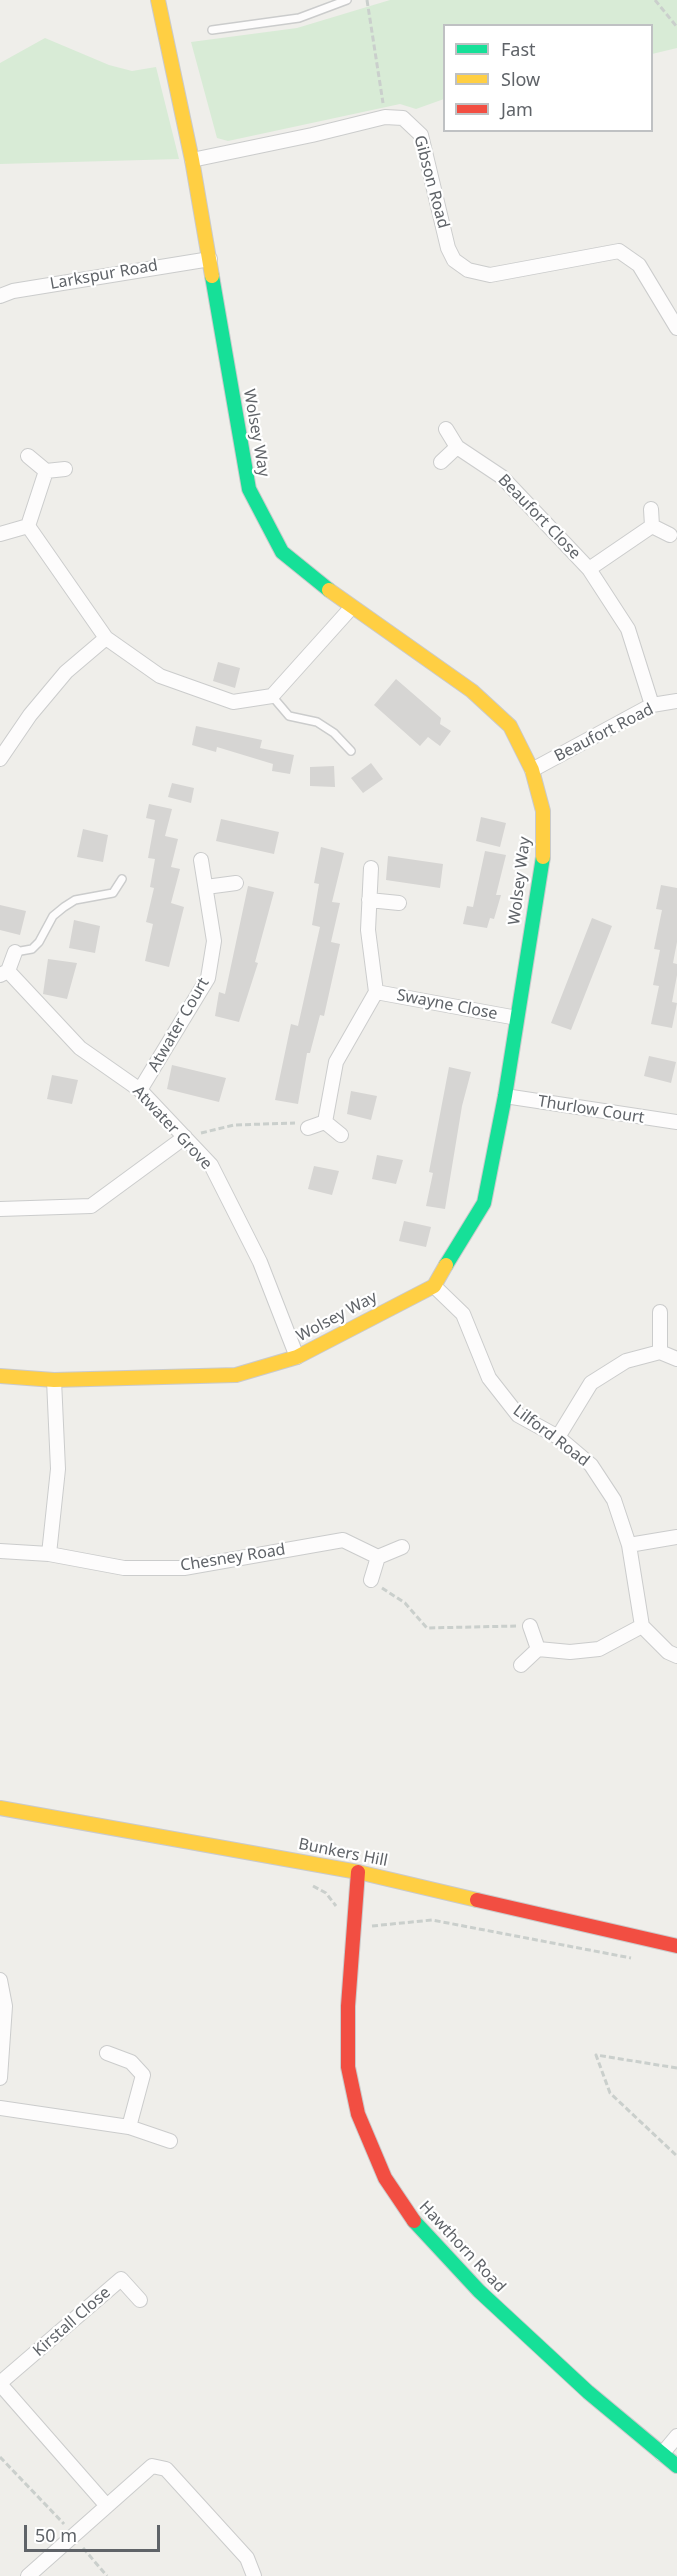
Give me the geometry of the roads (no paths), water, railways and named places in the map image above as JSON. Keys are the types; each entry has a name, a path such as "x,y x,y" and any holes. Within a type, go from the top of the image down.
{"street":[{"name":"Wolsey Way","path":"0,1376 54,1380 236,1375 297,1357 434,1286 484,1203 505,1096 543,857 543,811 532,770 510,726 472,691 351,608 282,552 249,489 192,160 158,0"},
{"name":"Gibson Road","path":"192,160 385,117 403,118 421,135 448,248 454,260 468,270 490,275 619,251 639,266 677,328"},
{"name":"Larkspur Road","path":"0,296 13,291 210,259"},
{"name":"Beaufort Close","path":"446,429 457,447 502,477 589,569 628,629 652,705"},
{"path":"441,462 457,447"},
{"path":"28,456 46,471 65,469"},
{"path":"28,526 46,471"},
{"path":"651,509 652,526 670,535"},
{"path":"28,526 106,638 160,676 233,702 272,696 351,608"},
{"path":"0,534 28,526"},
{"name":"Beaufort Close","path":"589,569 652,526"},
{"path":"0,759 30,715 66,672 106,638"},
{"name":"Beaufort Road","path":"532,770 652,705 677,701"},
{"name":"Atwater Court","path":"140,1090 208,978 214,940 201,861"},
{"name":"Swayne Close","path":"325,1122 336,1062 376,992 368,930 371,868"},
{"path":"206,887 236,883"},
{"path":"369,900 399,903"},
{"name":"Atwater Grove","path":"15,952 4,973 80,1048 140,1090 211,1165 260,1262 297,1357"},
{"name":"Swayne Close","path":"376,992 517,1018"},
{"name":"Thurlow Court","path":"505,1096 677,1122"},
{"path":"308,1128 325,1122 341,1135"},
{"path":"0,1209 91,1206 185,1137"},
{"name":"Lilford Road","path":"434,1286 463,1314 489,1378 518,1415 558,1437 591,1465 614,1500 629,1545 642,1626"},
{"path":"660,1312 660,1352"},
{"path":"558,1437 591,1383 626,1361 660,1352 677,1359"},
{"path":"49,1554 58,1469 54,1380"},
{"path":"629,1545 677,1537"},
{"name":"Chesney Road","path":"0,1551 49,1554 124,1568 184,1568 343,1540 378,1557"},
{"path":"371,1580 378,1557 402,1548"},
{"path":"530,1626 538,1649"},
{"path":"521,1665 538,1649 570,1652 599,1649 642,1626 668,1652 677,1656"},
{"name":"Bunkers Hill","path":"0,1808 357,1872 677,1946"},
{"name":"Hawthorn Road","path":"357,1872 348,2006 348,2067 358,2114 381,2171 415,2223 479,2291 588,2392 677,2466"},
{"path":"0,1980 5,2006 0,2078"},
{"path":"107,2053 131,2062 142,2075 129,2127"},
{"path":"0,2108 129,2127 170,2141"},
{"name":"Kirstall Close","path":"107,2506 0,2384 122,2279 140,2300"},
{"path":"662,2454 677,2436"},
{"path":"28,2576 152,2466 166,2469 247,2558 254,2576"}],"lane":[{"path":"212,30 299,18 347,0"},
{"path":"272,696 289,716 317,722 334,733 351,751"},
{"path":"15,952 32,949 39,942 53,916 64,907 75,900 113,893 122,879"}]}
